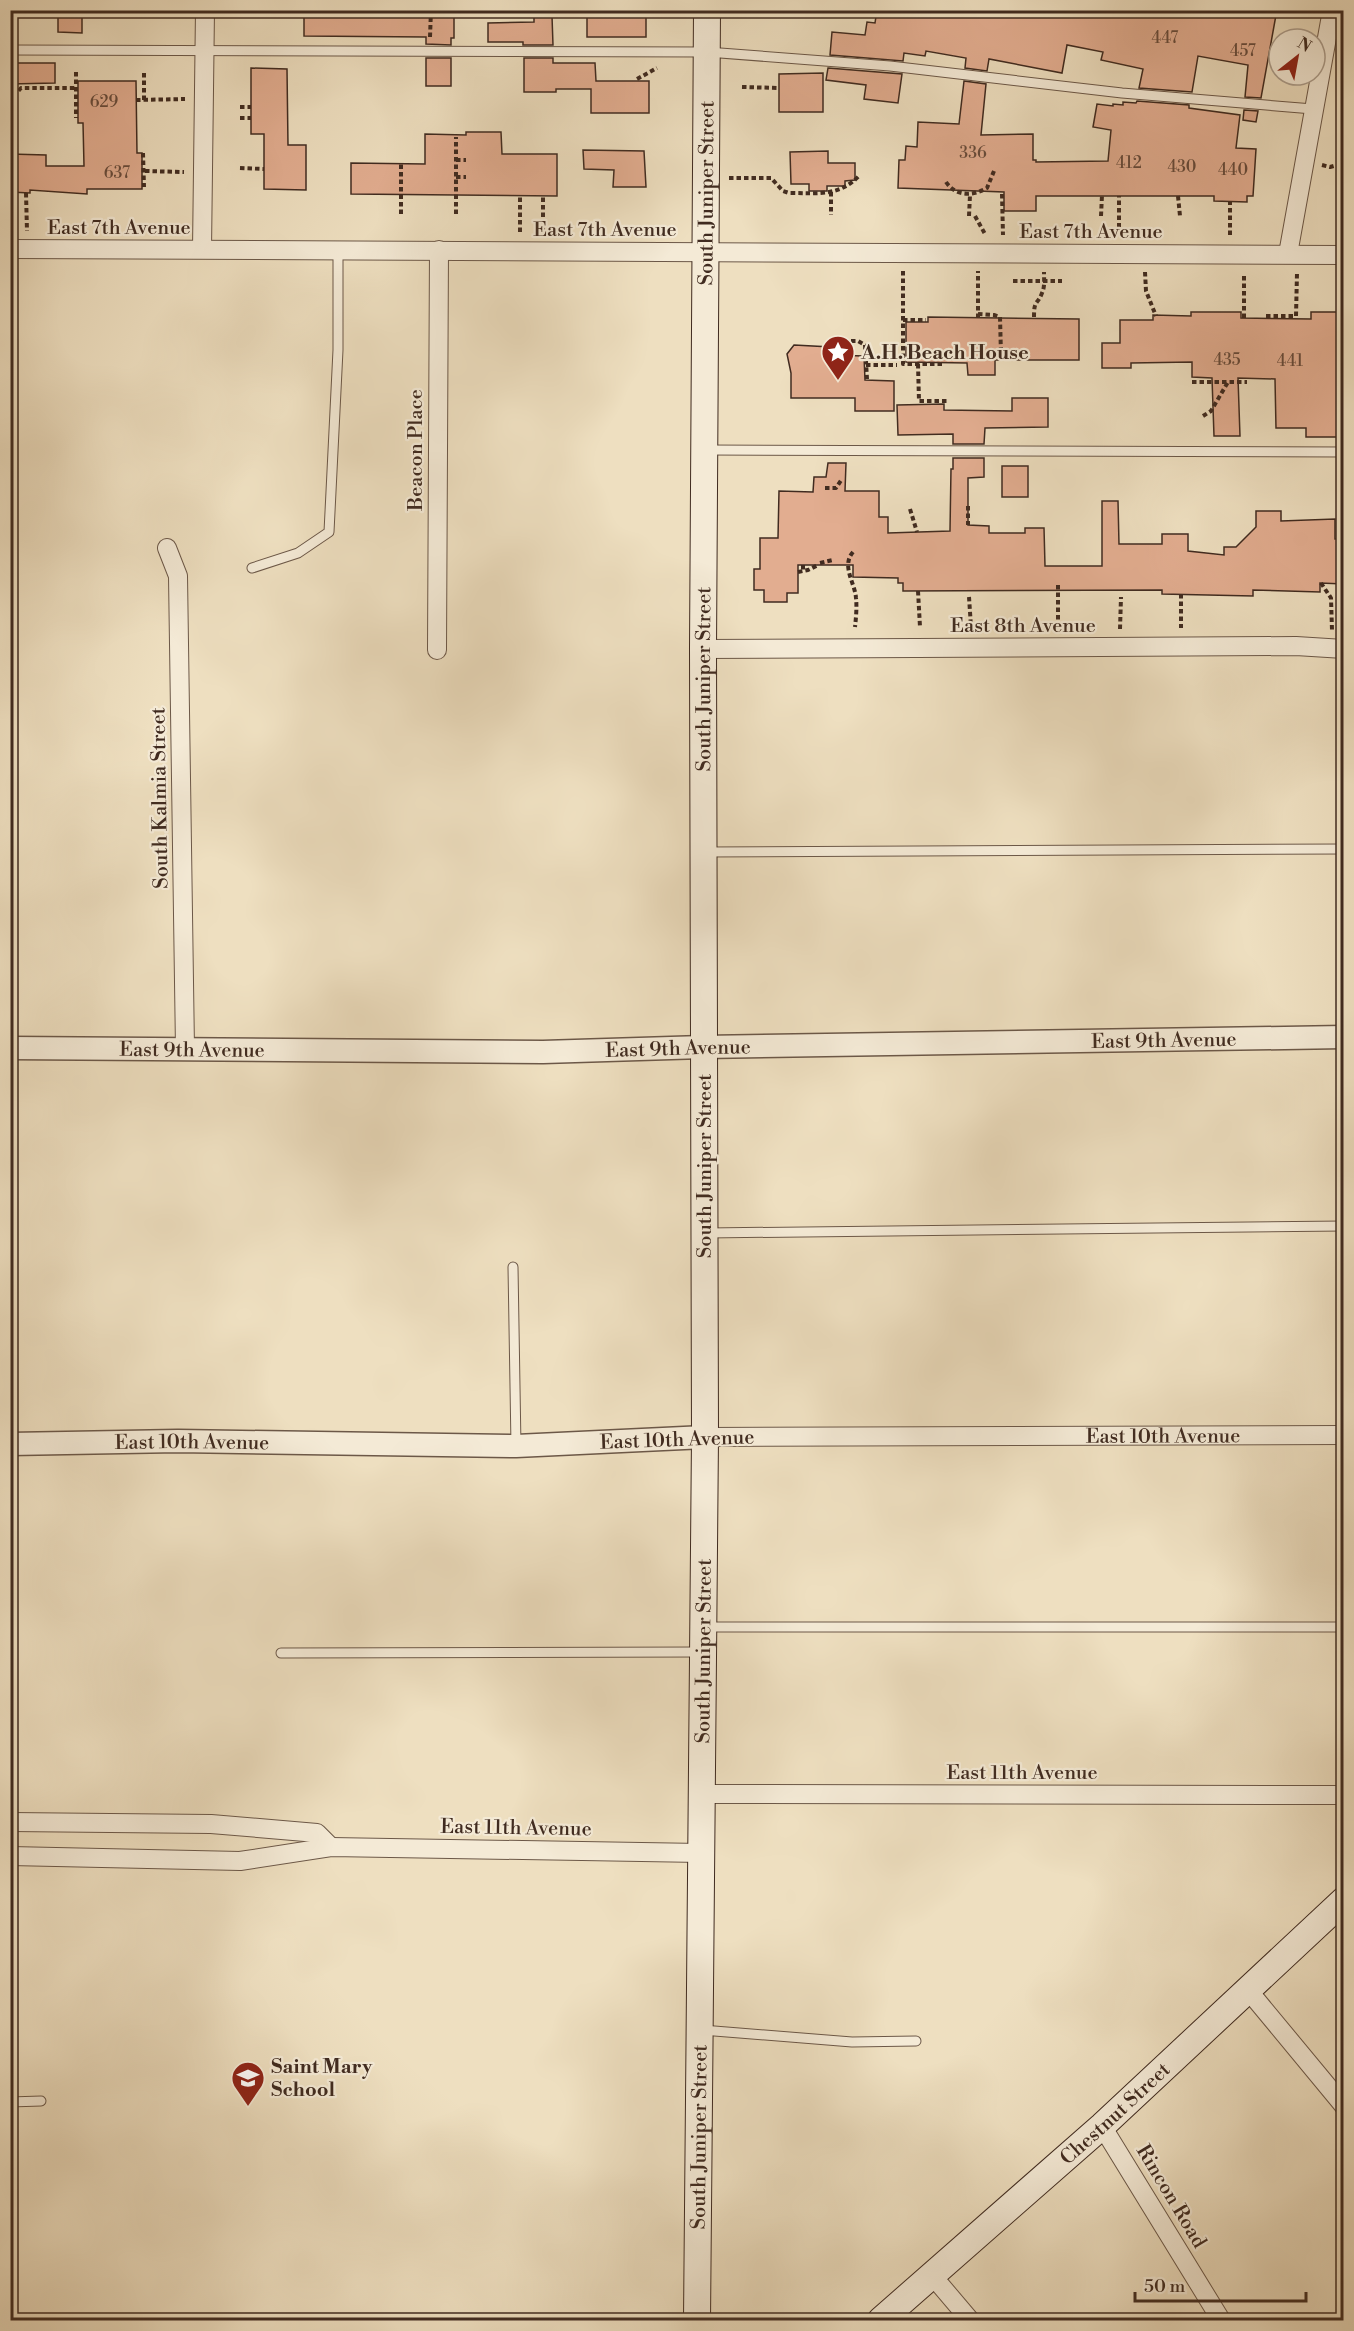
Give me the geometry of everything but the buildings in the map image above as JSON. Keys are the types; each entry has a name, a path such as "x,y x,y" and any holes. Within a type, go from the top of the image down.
{"main road":[{"name":"South Juniper Street","path":"697,2320 705,1437 703,450 707,10"},
{"name":"Chestnut Street","path":"881,2320 1102,2126 1344,1900"}],"street":[{"path":"202,249 205,10"},
{"path":"1288,254 1332,10"},
{"name":"East 7th Avenue","path":"10,249 1344,255"},
{"name":"Beacon Place","path":"437,650 439,250"},
{"name":"South Kalmia Street","path":"167,548 178,576 185,1049"},
{"name":"East 8th Avenue","path":"703,650 1296,646 1337,649"},
{"name":"East 9th Avenue","path":"10,1048 543,1052 703,1047 1344,1037"},
{"name":"East 10th Avenue","path":"10,1444 178,1441 516,1446 705,1437 1344,1435"},
{"name":"East 11th Avenue","path":"701,1794 1344,1795"},
{"path":"10,1822 211,1824 316,1833 331,1847"},
{"name":"East 11th Avenue","path":"10,1856 240,1861 331,1847 701,1853"},
{"path":"1248,1990 1344,2106"},
{"name":"Rincon Road","path":"1102,2126 1221,2320"},
{"path":"931,2274 970,2320"}],"lane":[{"path":"10,50 707,52 890,66 1122,93 1313,109"},
{"path":"252,568 298,553 329,532 338,350 338,250"},
{"path":"703,450 1344,452"},
{"path":"704,852 1344,849"},
{"path":"704,1233 1344,1226"},
{"path":"513,1267 516,1446"},
{"path":"703,1627 1344,1627"},
{"path":"281,1653 702,1652"},
{"path":"700,2030 852,2042 916,2041"},
{"path":"10,2102 41,2101"}],"path":[{"path":"430,41 431,10"},
{"path":"650,10 650,18"},
{"path":"637,80 660,67"},
{"path":"76,72 76,118"},
{"path":"144,73 144,100"},
{"path":"742,87 779,87"},
{"path":"13,104 14,96 21,88 76,88"},
{"path":"136,100 167,100"},
{"path":"240,107 251,108"},
{"path":"240,118 251,118"},
{"path":"456,137 456,214"},
{"path":"144,153 144,187"},
{"path":"456,160 466,160"},
{"path":"401,163 401,214"},
{"path":"240,168 264,169"},
{"path":"145,171 166,172"},
{"path":"946,182 956,191 969,195 987,188 994,171"},
{"path":"705,178 771,178 783,191 789,193 831,192 851,184 860,175"},
{"path":"456,177 466,177"},
{"path":"831,192 831,215"},
{"path":"26,193 27,212"},
{"path":"1002,194 1004,253"},
{"path":"969,195 969,216"},
{"path":"1101,195 1101,216"},
{"path":"520,196 520,214"},
{"path":"543,196 543,214"},
{"path":"1119,196 1119,216"},
{"path":"1178,196 1180,216"},
{"path":"1229,254 1230,202"},
{"path":"903,252 903,364 945,364"},
{"path":"1145,254 1146,291 1156,315"},
{"path":"1013,281 1062,281"},
{"path":"1034,317 1034,304 1042,293 1044,281"},
{"path":"1244,289 1244,318"},
{"path":"1266,316 1296,316 1297,289"},
{"path":"978,293 978,316 1000,317 1000,355"},
{"path":"903,320 926,320"},
{"path":"851,341 858,341 865,345 867,379"},
{"path":"918,364 919,401 947,401"},
{"path":"866,365 897,365"},
{"path":"1192,382 1247,382"},
{"path":"1203,416 1210,411 1229,382"},
{"path":"825,488 836,488 842,480"},
{"path":"968,506 968,525"},
{"path":"910,509 917,532"},
{"path":"853,552 849,556 849,575 856,596 855,627"},
{"path":"803,565 801,571 826,560 833,560"},
{"path":"1321,583 1331,598 1337,649"},
{"path":"1058,627 1059,585"},
{"path":"918,591 920,627"},
{"path":"1181,594 1181,647"},
{"path":"969,597 971,627"},
{"path":"1120,648 1121,597"}],"place":[{"name":"A.H. Beach House","path":"838,381"},
{"name":"Saint Mary School","path":"248,2107"}]}
